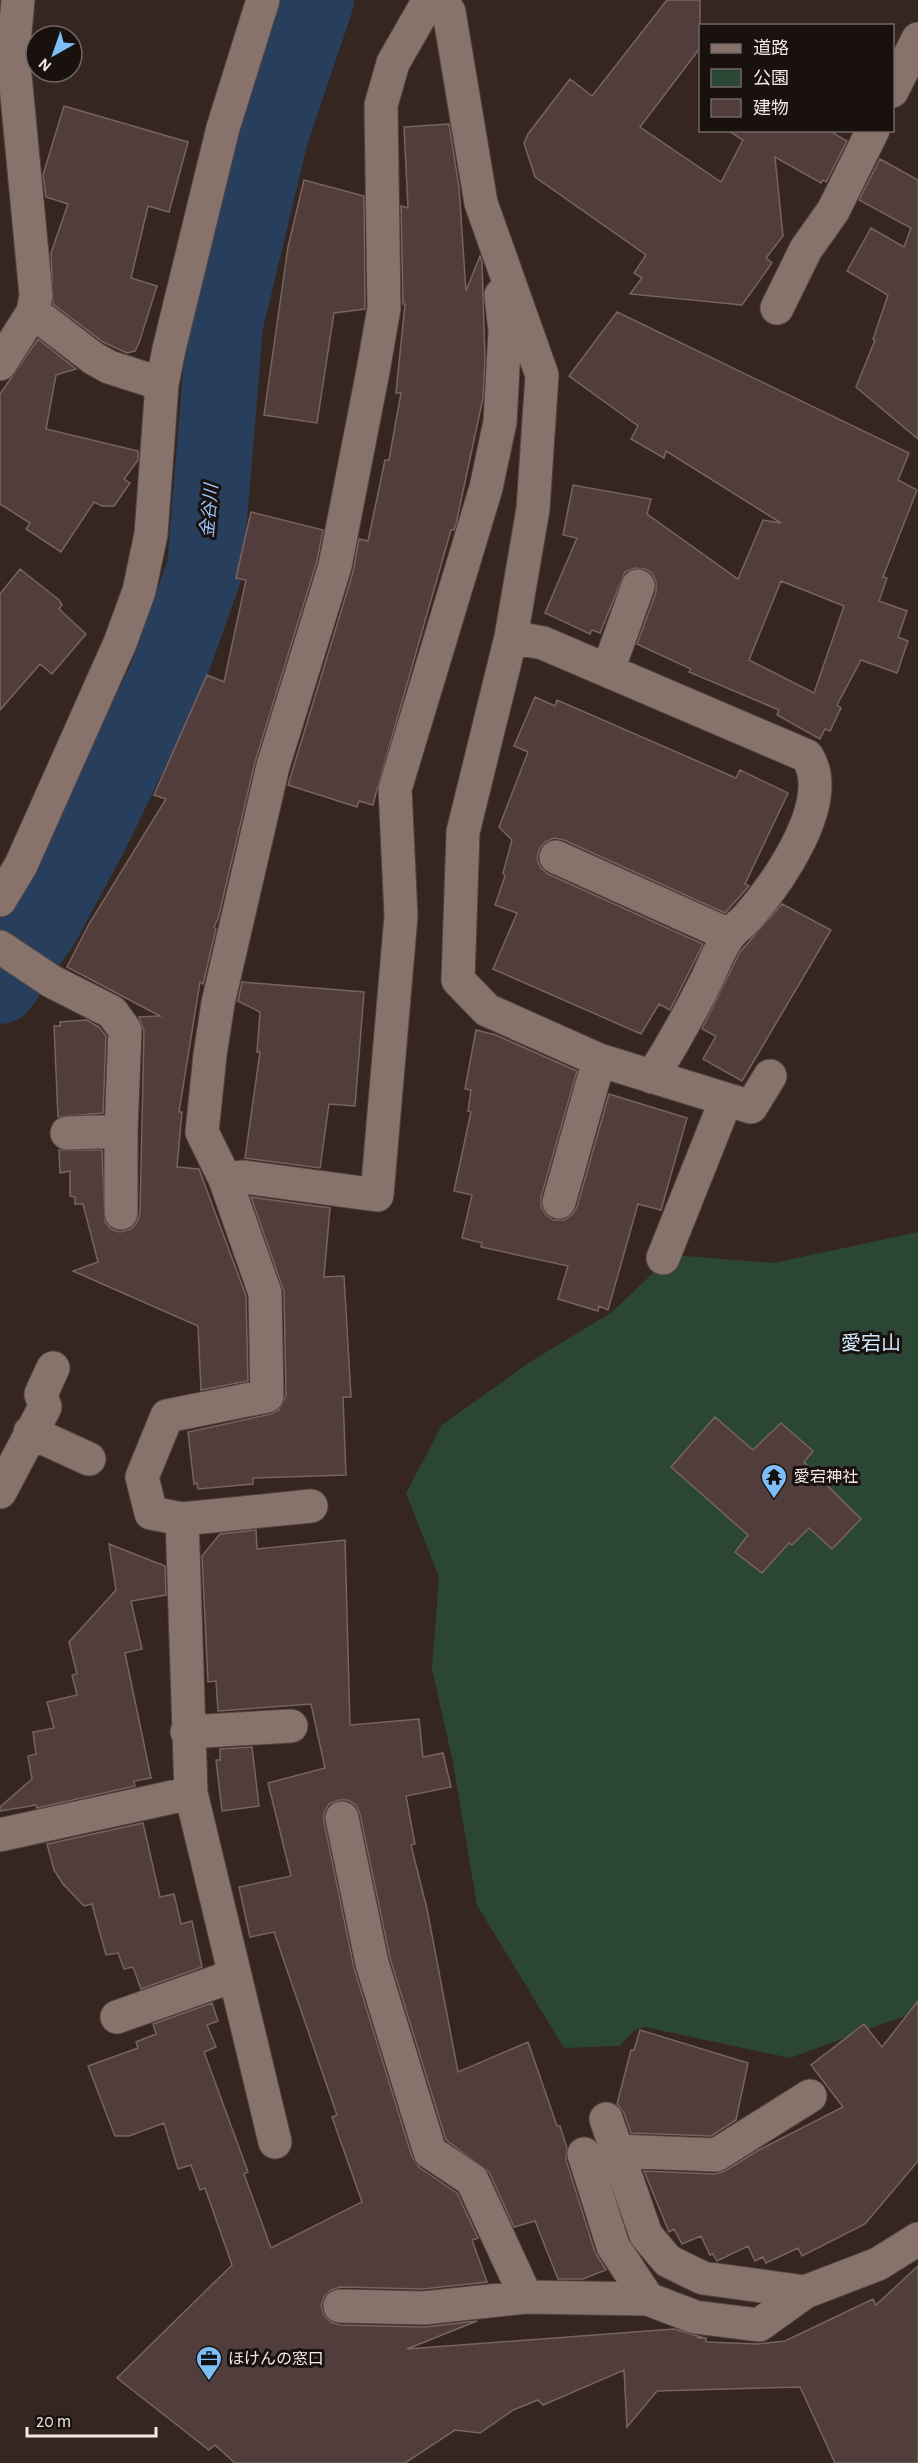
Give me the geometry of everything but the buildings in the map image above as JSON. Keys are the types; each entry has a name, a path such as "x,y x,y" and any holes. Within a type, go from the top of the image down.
{"street":[{"path":"0,364 33,312 36,295 13,54 18,0"},
{"path":"0,900 21,865 120,643 139,591 151,534 162,384 223,128 263,0"},
{"path":"311,1506 182,1518 151,1513 142,1477 167,1416 267,1396 265,1293 225,1179 202,1132 210,1055 218,1003 273,766 335,566 375,361 384,308 381,105 393,63 429,0"},
{"path":"440,0 449,12 481,203 542,375 533,509 511,637 463,832 458,980 487,1011 599,1060 726,1100 751,1107 770,1076"},
{"path":"894,87 918,39"},
{"path":"777,308 806,249 833,211 872,132"},
{"path":"225,1179 244,1177 377,1195 401,916 395,789 486,488 500,422 505,331 497,251"},
{"path":"33,312 101,362 162,384"},
{"path":"608,670 638,586"},
{"path":"511,637 543,643 807,756 814,768 816,786 803,834 774,884 729,936 676,1039 652,1077"},
{"path":"556,857 729,936"},
{"path":"0,947 51,981 112,1012 125,1030 121,1213"},
{"path":"559,1202 599,1060"},
{"path":"663,1258 726,1100"},
{"path":"67,1132 121,1131"},
{"path":"0,1492 45,1407 41,1394 53,1368"},
{"path":"30,1432 88,1459"},
{"path":"182,1518 187,1732 191,1793 233,1976 275,2142"},
{"path":"187,1732 291,1726"},
{"path":"0,1835 191,1793"},
{"path":"342,1818 372,1963 430,2152 472,2180 526,2297"},
{"path":"117,2017 233,1976"},
{"path":"618,2151 716,2155 810,2096"},
{"path":"606,2120 646,2235 668,2261 703,2278 805,2292"},
{"path":"584,2154 613,2246 648,2299"},
{"path":"340,2306 424,2308 526,2297 648,2299 695,2317 759,2325 805,2292 878,2264 918,2239"}],"green space":[{"path":"918,1232 918,2011 790,2058 645,2027 635,2030 619,2046 564,2048 477,1905 453,1762 432,1669 439,1577 406,1493 442,1425 530,1362 612,1312 672,1255 774,1263"}],"waterway":[{"name":"金谷川","path":"0,986 42,924 89,837 166,679 205,569 225,324 271,133 316,0"}],"place":[{"name":"愛宕神社","path":"774,1500"},
{"name":"ほけんの窓口","path":"209,2382"}],"district":[{"name":"愛宕山","path":"871,1344"}]}
